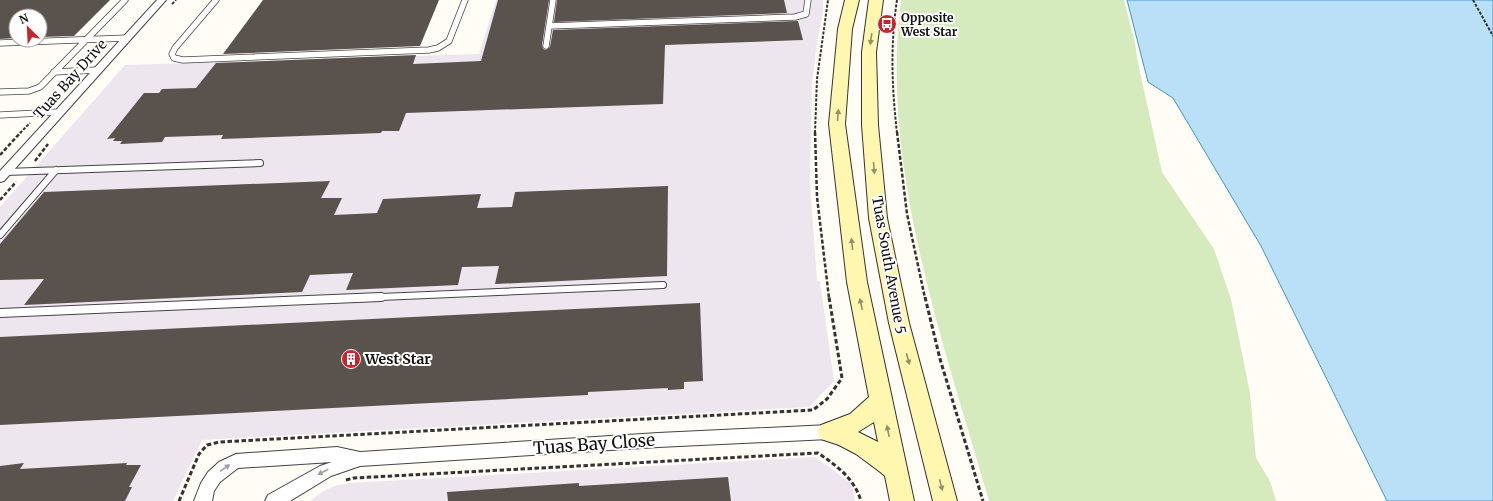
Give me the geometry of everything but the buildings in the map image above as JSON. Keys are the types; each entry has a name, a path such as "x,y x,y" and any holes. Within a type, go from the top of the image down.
{"street":[{"name":"Tuas Bay Drive","path":"3,175 162,0"},
{"path":"852,0 846,29 837,124 857,282 902,501"},
{"name":"Tuas South Avenue 5","path":"876,0 869,52 870,125 878,218 899,323 945,501"},
{"path":"829,432 850,426 860,420 869,414 881,400"},
{"path":"829,432 859,443 882,458 895,470"},
{"name":"Tuas Bay Close","path":"274,501 326,470 360,459 658,440 829,432"},
{"name":"Tuas Bay Close","path":"203,501 206,490 216,474 225,466 236,461 337,454 360,459"}],"lane":[{"path":"0,92 33,90 40,87 125,0"},
{"path":"216,0 175,48 172,54 174,58 183,60 429,50 438,48 448,42 465,0"},
{"path":"546,46 553,0"},
{"path":"549,26 795,17 806,14 808,0"},
{"path":"0,43 127,38"},
{"path":"54,72 98,70"},
{"path":"0,114 59,112"},
{"path":"3,175 56,170 260,163"},
{"path":"0,235 56,170"},
{"path":"0,314 663,285"}],"path":[{"path":"179,501 199,454 208,445 218,442 800,411 815,409 820,406 833,392 842,378 825,274 816,185 815,136 819,61 828,11 828,0"},
{"path":"897,0 894,19 892,76 897,153 912,244 928,314 983,501"},
{"path":"1473,0 1493,36"},
{"path":"340,482 354,478 818,454 840,468 853,481 861,501"}],"shaded area":[{"path":"496,0 823,0 823,13 817,42 812,84 810,182 817,281 820,281 834,381 809,407 202,440 173,501 0,501 0,207 125,65 479,54"},
{"path":"815,457 852,484 855,501 310,501 322,492 334,486 349,483"}],"green space":[{"path":"901,0 1124,0 1135,43 1162,172 1214,249 1231,299 1250,393 1256,458 1270,481 1276,501 989,501 936,317 920,254 907,189 899,126 897,62"}],"water":[{"path":"1127,0 1493,0 1493,501 1387,501 1261,246 1173,98 1148,82"}],"place":[{"name":"Opposite West Star","path":"887,24"},
{"name":"West Star","path":"351,359"}]}
